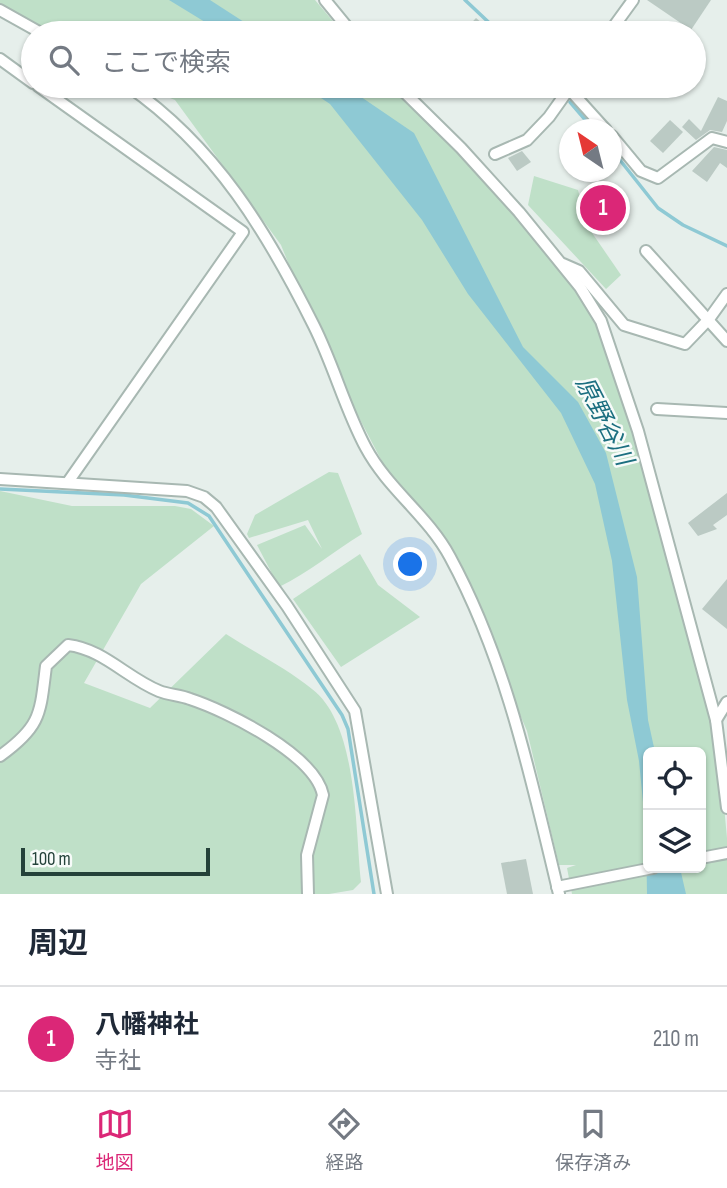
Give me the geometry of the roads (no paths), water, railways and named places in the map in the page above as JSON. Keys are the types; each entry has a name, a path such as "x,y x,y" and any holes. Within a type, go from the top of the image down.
{"street":[{"path":"328,0 342,21"},
{"path":"618,21 633,0"},
{"path":"0,10 21,22"},
{"path":"0,59 21,74"},
{"path":"55,98 243,232 68,482"},
{"path":"144,98 179,124 200,145 253,216 314,326 367,450 398,494 434,530 449,556 477,612 513,713 558,891 593,880 643,870"},
{"path":"410,98 461,148 561,263 594,310 615,355 716,720 725,770 727,808"},
{"path":"495,153 527,140 561,98"},
{"path":"579,98 597,119"},
{"path":"622,149 641,171 658,178 712,138 727,142"},
{"path":"646,251 727,341"},
{"path":"561,263 579,271 624,325 685,344 709,319 727,293"},
{"path":"657,410 727,413"},
{"path":"0,479 187,491 204,497 224,516 355,711 387,894"},
{"path":"0,756 18,743 37,721 44,700 46,666 68,645 86,647 159,691 191,699 253,729 273,741 309,772 323,795 307,856 308,894"},
{"path":"716,720 727,702"}],"water":[{"path":"169,0 210,0 242,21 203,21"},
{"path":"321,98 363,98 414,133 523,347 578,402 606,453 637,577 648,720 654,747 643,747 643,802 639,761 627,700 612,561 595,484 561,413 468,294 422,220 330,104"},
{"path":"647,873 681,873 686,894 647,894"}],"waterway":[{"path":"465,0 487,21"},
{"path":"570,102 585,119"},
{"path":"622,163 658,208 683,225 727,246"},
{"path":"0,489 124,495 188,503 209,516 342,715 348,729 374,894"}],"place":[{"name":"八幡神社","path":"603,208"}],"water label":[{"name":"原野谷川","path":"604,421"}]}
